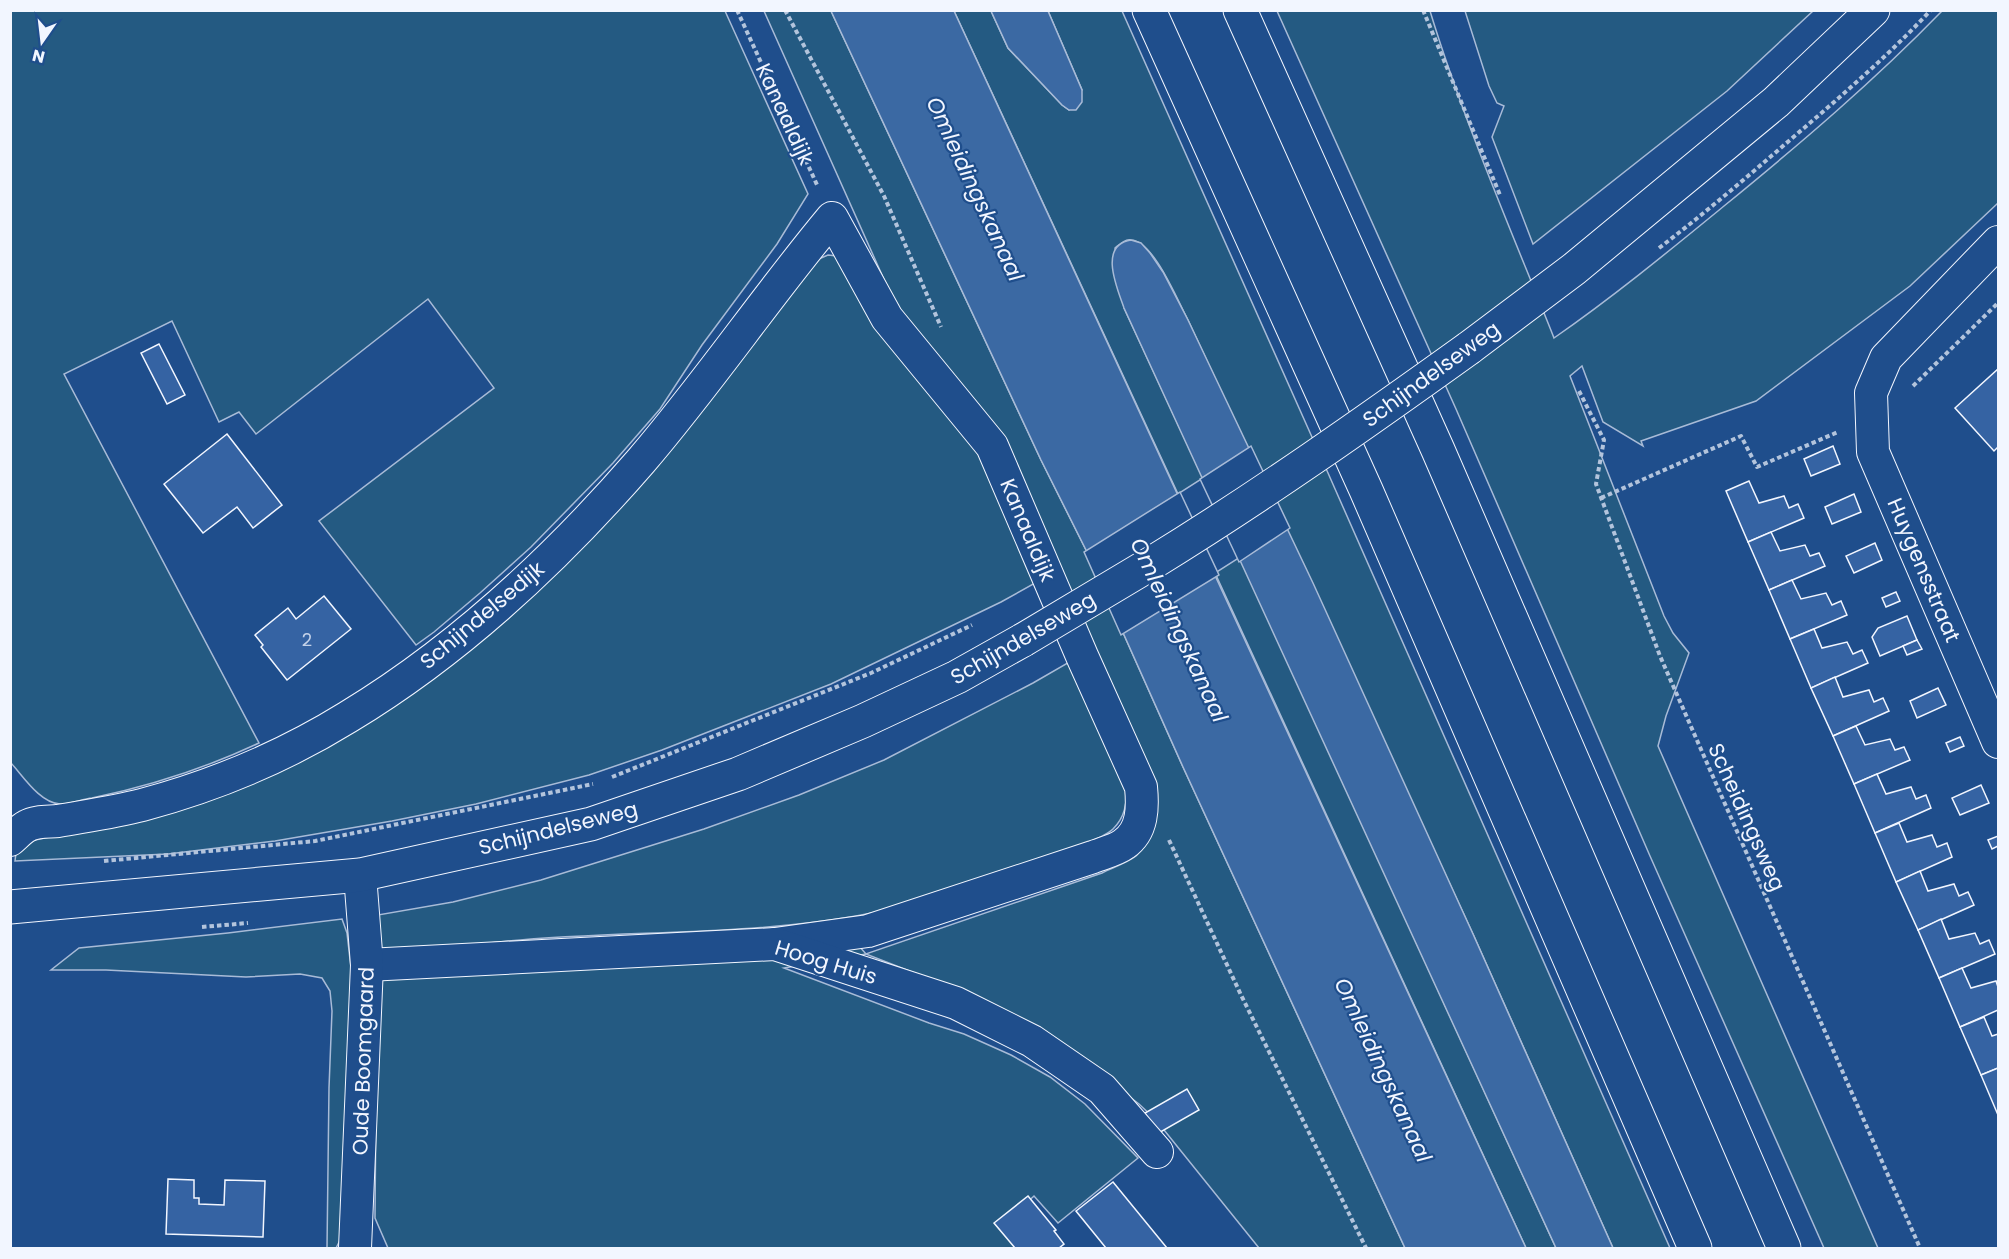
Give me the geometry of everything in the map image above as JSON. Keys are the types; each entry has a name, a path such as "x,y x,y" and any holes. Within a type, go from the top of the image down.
{"main road":[{"path":"1149,10 1361,479 1695,1248"},
{"path":"1240,10 1448,471 1784,1248"},
{"name":"Schijndelseweg","path":"10,907 360,875 591,824 738,774 863,721 957,677 1153,562 1268,488 1469,348 1574,269 1776,102 1873,10"}],"street":[{"name":"Kanaaldijk","path":"832,218 887,318 992,446 1141,787 1143,810"},
{"name":"Schijndelsedijk","path":"10,840 28,825 141,806 213,782 271,758 348,717 436,658 502,602 573,536 642,460 832,218"},
{"path":"1872,405 1886,358 1998,242"},
{"name":"Huygensstraat","path":"1872,405 1873,452 1998,742"},
{"path":"775,944 868,931 1093,857 1124,844 1135,833 1143,810"},
{"name":"Oude Boomgaard","path":"355,1248 367,965 360,875"},
{"name":"Hoog Huis","path":"367,965 775,944 956,1003 1032,1041 1102,1089 1157,1152"}],"path":[{"name":"Kanaaldijk","path":"737,10 832,218"},
{"path":"785,10 884,196 945,337"},
{"path":"1423,10 1500,195"},
{"path":"1910,389 1998,303"},
{"name":"Scheidingsweg","path":"1579,391 1604,440 1596,484 1660,657 1920,1248"},
{"path":"1601,498 1741,436 1757,467 1872,405"},
{"name":"Schijndelseweg","path":"610,778 870,673 979,622"},
{"name":"Schijndelseweg","path":"93,862 315,841 599,783"},
{"path":"1143,810 1167,836 1241,995 1366,1248"}],"shaded area":[{"path":"11,10 725,11 808,194 777,244 702,345 660,409 613,463 531,547 480,593 416,645 319,521 494,388 428,299 256,434 239,412 219,422 172,321 64,374 259,743 156,782 60,804 39,794 11,763"},
{"path":"1465,10 1813,11 1727,91 1533,244 1492,137 1504,106 1497,103 1489,86"},
{"path":"764,11 831,11 1041,460 1087,552 1183,767 1405,1248 1259,1248 1156,1120 1139,1104 1090,1067 958,990 866,954 1102,873 1128,861 1142,849 1151,834 1156,817 1157,790 1002,437 991,420 899,313"},
{"path":"954,11 991,11 1008,48 1069,110 1082,90 1048,11 1122,11 1670,1248 1613,1248 1473,934 1188,320 1157,261 1140,243 1131,240 1115,248 1124,308 1203,478 1178,494"},
{"path":"1277,11 1430,11 1473,135 1554,338 1640,274 1781,159 1836,112 1942,11 1998,11 1998,203 1910,286 1756,401 1641,441 1643,446 1603,422 1582,366 1570,376 1664,616 1673,633 1689,653 1666,716 1658,746 1878,1248 1824,1248 1650,856 1456,409"},
{"path":"828,255 837,256 970,436 1037,582 1001,602 831,684 662,750 589,775 476,804 275,841 168,854 15,861 16,853 26,842 133,819 432,672 809,267"},
{"path":"1240,557 1556,1248 1526,1248 1215,573"},
{"path":"1071,661 1126,788 1123,815 1107,834 922,900 856,916 769,927 552,938 422,952 369,954 366,917 453,902 541,880 704,829 799,795 884,760"},
{"path":"342,919 347,933 353,986 357,1208 336,1248 327,1248 332,1011 330,991 322,978 300,974 246,977 106,970 51,970 79,948"},
{"path":"859,946 866,954 784,968 964,1034 1011,1055 1050,1077 1085,1104 1138,1158 1058,1223 1034,1196 1003,1225 1022,1248 388,1248 375,1218 376,1097 372,982 437,967"}],"water":[{"name":"Omleidingskanaal","path":"831,11 954,11 1526,1248 1405,1248 1183,767 1087,552 1041,460"},
{"path":"991,11 1048,11 1082,90 1082,102 1076,110 1069,110 1062,105 1008,48"},
{"path":"1131,240 1141,243 1150,253 1163,272 1188,320 1313,583 1613,1248 1556,1248 1124,308 1114,279 1112,258 1115,250 1121,244"}],"pier":[{"path":"1251,446 1290,528 1239,562 1200,479"},
{"path":"1180,492 1219,575 1121,635 1084,552"}],"building":[{"path":"159,344 185,395 167,404 141,353"},
{"path":"1998,369 1998,447 1994,451 1955,408"},
{"path":"227,434 282,505 253,528 237,507 203,533 164,484"},
{"path":"1833,446 1840,464 1811,476 1804,459"},
{"path":"1749,481 1759,503 1784,496 1789,508 1798,504 1804,518 1748,542 1726,491"},
{"path":"1854,494 1861,512 1832,524 1825,507"},
{"path":"1771,532 1780,551 1805,545 1810,556 1819,553 1825,566 1769,590 1748,542"},
{"path":"1875,543 1882,560 1854,573 1846,556"},
{"path":"1792,580 1801,599 1826,593 1832,605 1841,601 1847,615 1790,639 1769,590"},
{"path":"1896,592 1900,601 1886,607 1882,598"},
{"path":"324,596 351,629 287,680 261,647 263,645 255,635 288,608 296,619"},
{"path":"1907,616 1917,640 1880,656 1872,637 1878,628"},
{"path":"1814,629 1822,648 1847,642 1853,654 1862,650 1868,663 1811,688 1790,639"},
{"path":"1917,640 1922,649 1907,655 1903,646"},
{"path":"1835,677 1843,697 1869,690 1874,702 1883,698 1889,711 1833,736 1811,688"},
{"path":"1938,688 1946,705 1917,718 1910,701"},
{"path":"1856,726 1865,745 1890,739 1895,750 1904,747 1910,760 1854,784 1833,736"},
{"path":"1960,737 1964,746 1950,752 1946,743"},
{"path":"1877,774 1886,794 1911,787 1916,799 1926,795 1931,808 1875,833 1854,784"},
{"path":"1981,785 1989,803 1960,815 1952,798"},
{"path":"1899,823 1907,842 1932,835 1937,847 1947,843 1952,857 1896,882 1875,833"},
{"path":"1998,836 1998,846 1992,849 1988,840"},
{"path":"1920,871 1928,891 1954,884 1959,896 1968,892 1974,905 1918,930 1896,882"},
{"path":"1941,919 1949,939 1975,933 1980,944 1989,940 1995,954 1939,978 1918,930"},
{"path":"1962,968 1971,988 1996,981 1998,1010 1960,1027 1939,978"},
{"path":"1984,1017 1992,1036 1998,1034 1998,1068 1981,1075 1960,1027"},
{"path":"1998,1068 1998,1115 1981,1075"},
{"path":"1187,1089 1199,1110 1157,1134 1145,1113"},
{"path":"168,1179 194,1180 194,1198 199,1198 199,1204 224,1205 225,1180 265,1181 263,1237 166,1234"},
{"path":"1113,1182 1167,1248 1106,1248 1076,1211"},
{"path":"1028,1196 1056,1230 1054,1231 1064,1244 1059,1248 1015,1248 994,1223"}]}
